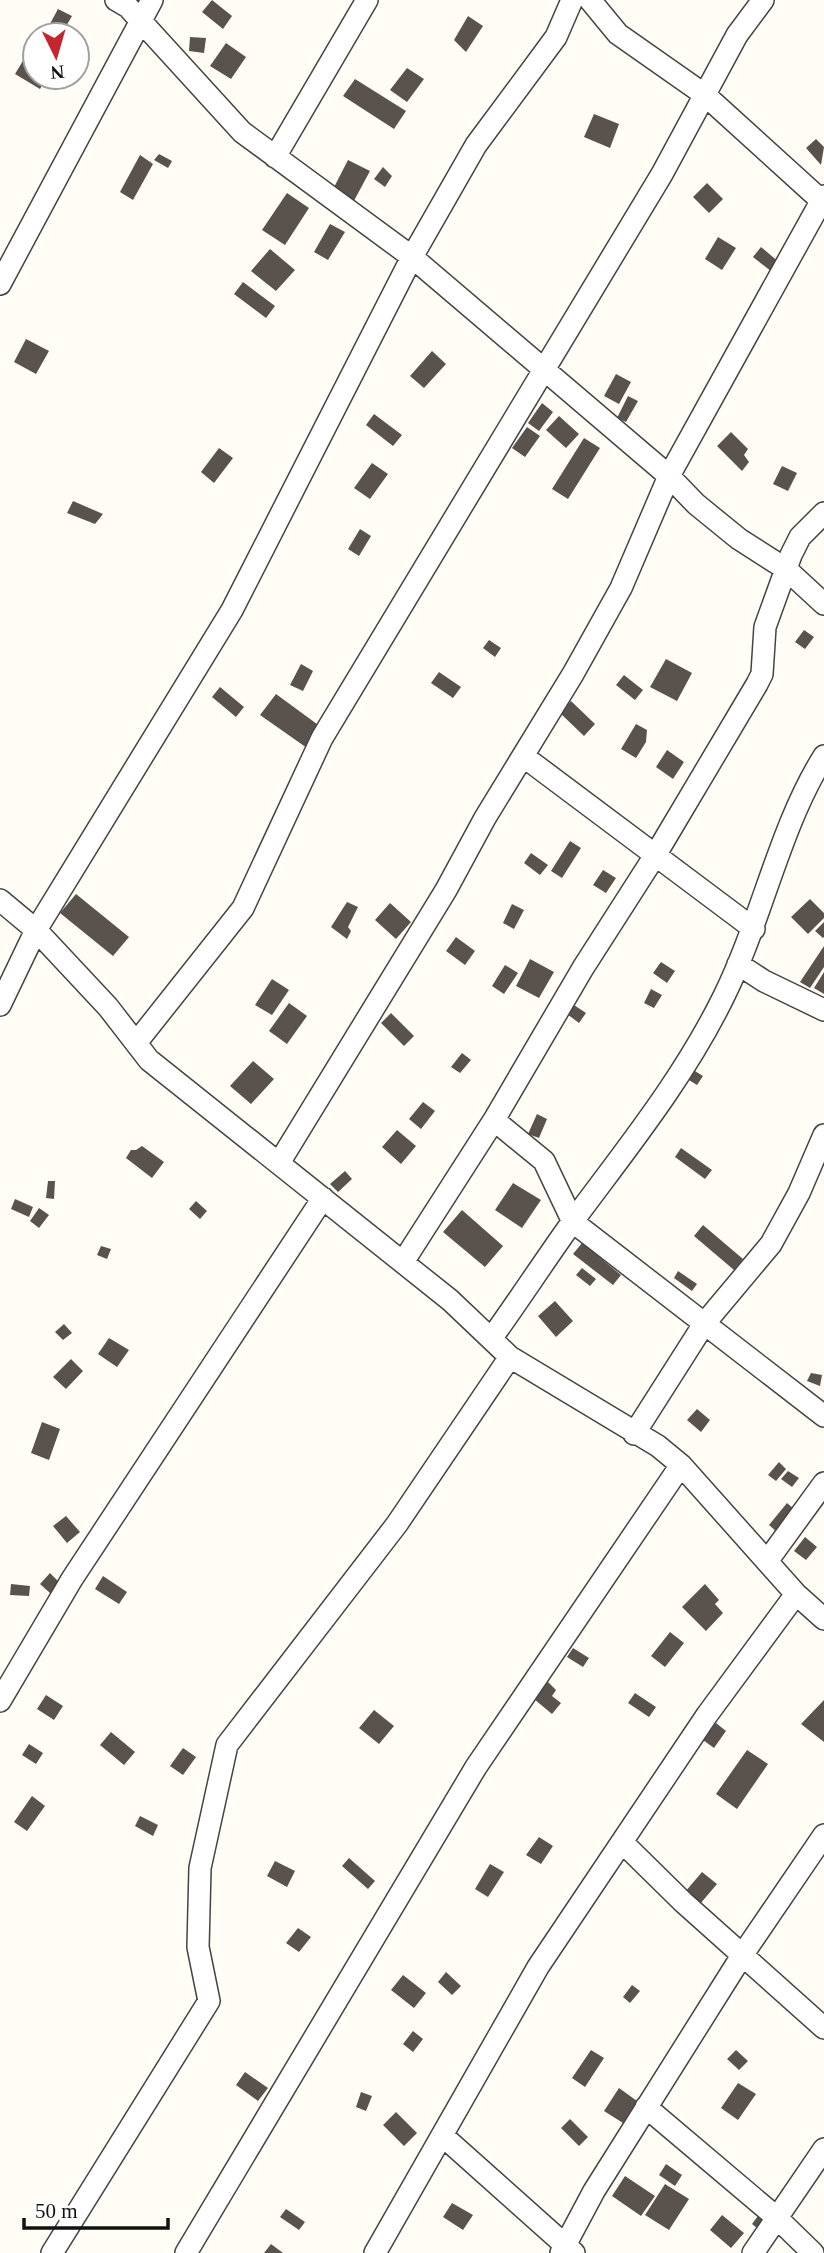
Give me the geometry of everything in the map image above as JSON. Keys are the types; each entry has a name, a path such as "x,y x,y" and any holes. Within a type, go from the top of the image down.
{"street":[{"path":"116,0 140,21 242,132 412,257 670,476 696,504 740,539 786,569 824,604"},
{"path":"0,284 152,0"},
{"path":"275,157 368,0"},
{"path":"0,1005 36,930 232,610 412,257 476,145 556,37 572,0"},
{"path":"279,1163 446,890 621,588 670,476 823,200 705,95 618,34 590,0"},
{"path":"136,1043 243,908 322,738 662,174 737,35 762,0"},
{"path":"403,1262 494,1120 583,968 656,854 757,684 762,674 765,627 786,569 800,537 824,513"},
{"path":"523,756 754,929"},
{"path":"491,1339 573,1222 652,1119 700,1042 754,929 797,810 824,756"},
{"path":"0,900 36,930 108,1007 149,1060 450,1300 510,1357 658,1446 681,1465 796,1594 824,1619"},
{"path":"738,964 764,981 824,1010"},
{"path":"494,1120 544,1161 573,1222 824,1416"},
{"path":"634,1434 704,1324 771,1244 799,1194 824,1135"},
{"path":"0,1701 72,1580 323,1198"},
{"path":"52,2253 209,2001 198,1947 201,1868 227,1745 397,1524 510,1357"},
{"path":"186,2253 476,1767 681,1465"},
{"path":"768,1560 824,1483"},
{"path":"375,2253 538,1967 707,1715 796,1594"},
{"path":"443,2137 567,2251 594,2191 743,1955 824,1835"},
{"path":"622,1843 683,1902 824,2028"},
{"path":"646,2108 776,2217 813,2253"},
{"path":"753,2253 824,2149"}],"building":[{"path":"212,0 232,16 223,29 202,12"},
{"path":"58,9 72,16 69,21 52,21"},
{"path":"468,16 483,26 466,52 454,40"},
{"path":"190,37 206,38 204,53 189,51"},
{"path":"226,43 246,57 231,79 210,66"},
{"path":"21,64 21,78 15,74"},
{"path":"407,68 424,79 407,102 390,90"},
{"path":"355,79 406,111 394,129 343,96"},
{"path":"594,114 619,124 610,148 584,137"},
{"path":"816,139 824,147 821,165 806,148"},
{"path":"159,154 172,161 168,168 154,160"},
{"path":"140,155 153,164 133,200 120,192"},
{"path":"348,160 370,171 349,210 328,199"},
{"path":"383,167 392,176 385,187 374,179"},
{"path":"707,183 723,199 709,213 693,197"},
{"path":"287,193 309,208 285,245 262,230"},
{"path":"330,224 345,232 328,260 314,252"},
{"path":"718,237 736,248 722,270 705,259"},
{"path":"761,247 780,263 772,272 753,257"},
{"path":"270,249 295,270 276,291 251,271"},
{"path":"243,282 275,306 266,318 234,294"},
{"path":"26,339 49,351 36,374 14,362"},
{"path":"432,351 446,364 424,388 410,376"},
{"path":"616,374 631,382 619,404 604,396"},
{"path":"628,396 638,401 626,422 617,418"},
{"path":"542,403 553,412 539,431 528,423"},
{"path":"374,414 402,435 393,446 366,425"},
{"path":"559,416 579,434 566,448 546,430"},
{"path":"527,427 540,436 525,457 512,448"},
{"path":"731,432 748,449 744,455 749,462 742,471 717,446"},
{"path":"584,438 600,448 568,499 552,489"},
{"path":"219,448 233,458 214,483 201,472"},
{"path":"372,463 388,474 370,499 354,488"},
{"path":"782,466 797,473 788,491 773,484"},
{"path":"73,501 103,514 95,524 67,513"},
{"path":"360,529 371,536 359,556 348,549"},
{"path":"804,630 814,637 805,649 795,642"},
{"path":"489,640 501,648 495,657 483,648"},
{"path":"666,659 692,673 677,701 650,687"},
{"path":"301,664 313,671 303,691 290,685"},
{"path":"439,672 461,687 453,698 431,683"},
{"path":"624,675 643,690 635,700 616,685"},
{"path":"220,687 244,707 236,717 212,697"},
{"path":"276,694 321,727 307,748 260,715"},
{"path":"571,701 595,724 584,736 560,713"},
{"path":"636,724 647,730 646,742 636,758 621,749"},
{"path":"667,750 684,762 673,779 656,767"},
{"path":"570,841 581,848 562,878 551,871"},
{"path":"531,853 548,865 540,875 524,863"},
{"path":"603,870 616,878 606,893 593,885"},
{"path":"76,894 129,937 113,956 60,913"},
{"path":"810,899 824,913 824,918 808,934 791,917"},
{"path":"347,902 358,907 348,927 351,931 347,939 331,927"},
{"path":"390,903 411,922 396,939 375,920"},
{"path":"512,904 524,910 514,929 503,923"},
{"path":"824,922 824,937 823,938 815,931"},
{"path":"456,937 475,951 465,965 446,951"},
{"path":"824,946 824,967 810,988 800,982"},
{"path":"530,959 554,972 539,998 516,986"},
{"path":"661,962 675,971 667,983 653,973"},
{"path":"505,965 518,973 504,994 492,986"},
{"path":"824,972 824,994 814,988"},
{"path":"272,979 289,990 272,1015 255,1005"},
{"path":"651,989 662,995 654,1008 644,1003"},
{"path":"289,1003 307,1016 287,1044 269,1031"},
{"path":"574,1005 586,1013 579,1023 567,1014"},
{"path":"391,1013 414,1036 404,1046 381,1023"},
{"path":"462,1053 471,1060 460,1073 451,1067"},
{"path":"253,1061 274,1079 251,1104 230,1086"},
{"path":"690,1068 703,1076 697,1085 684,1077"},
{"path":"423,1102 435,1111 421,1129 409,1119"},
{"path":"537,1114 547,1119 539,1138 528,1134"},
{"path":"397,1130 416,1146 401,1164 382,1147"},
{"path":"142,1146 164,1162 152,1178 126,1158 131,1150"},
{"path":"681,1148 712,1170 705,1179 675,1157"},
{"path":"345,1171 352,1179 338,1192 330,1184"},
{"path":"48,1181 55,1181 54,1199 46,1198"},
{"path":"513,1183 541,1200 522,1228 495,1210"},
{"path":"15,1199 33,1207 29,1217 11,1209"},
{"path":"196,1201 207,1211 200,1219 189,1209"},
{"path":"39,1208 49,1215 39,1228 30,1221"},
{"path":"462,1210 503,1246 485,1267 443,1232"},
{"path":"703,1225 743,1259 734,1270 694,1236"},
{"path":"582,1243 621,1275 613,1285 573,1254"},
{"path":"101,1246 111,1249 107,1259 97,1255"},
{"path":"582,1268 596,1279 590,1286 576,1275"},
{"path":"678,1271 697,1284 692,1291 674,1278"},
{"path":"555,1301 573,1321 556,1337 538,1316"},
{"path":"64,1324 72,1333 63,1340 55,1332"},
{"path":"109,1338 129,1350 117,1367 98,1354"},
{"path":"71,1359 83,1371 66,1389 53,1377"},
{"path":"811,1373 822,1375 820,1386 807,1381"},
{"path":"697,1409 710,1420 701,1432 687,1420"},
{"path":"42,1422 60,1429 49,1460 31,1453"},
{"path":"779,1462 786,1469 776,1481 768,1475"},
{"path":"788,1471 799,1478 792,1487 781,1479"},
{"path":"787,1503 795,1510 777,1532 769,1525"},
{"path":"66,1516 80,1532 67,1543 53,1526"},
{"path":"805,1537 817,1547 806,1560 794,1551"},
{"path":"50,1573 60,1583 50,1593 40,1584"},
{"path":"103,1576 127,1592 119,1604 95,1589"},
{"path":"11,1584 30,1586 29,1596 10,1595"},
{"path":"705,1584 719,1600 715,1604 723,1613 706,1631 682,1607"},
{"path":"670,1632 684,1643 665,1667 651,1656"},
{"path":"573,1648 589,1658 583,1667 567,1657"},
{"path":"548,1682 556,1690 552,1696 561,1703 552,1714 534,1699"},
{"path":"635,1693 656,1707 649,1717 628,1703"},
{"path":"46,1695 63,1706 54,1720 37,1709"},
{"path":"824,1700 824,1742 801,1724"},
{"path":"374,1710 394,1726 379,1744 359,1728"},
{"path":"716,1723 726,1731 714,1748 703,1740"},
{"path":"111,1732 135,1752 124,1765 100,1745"},
{"path":"29,1744 43,1753 36,1764 22,1755"},
{"path":"183,1748 196,1757 183,1775 170,1766"},
{"path":"747,1750 768,1764 737,1809 716,1794"},
{"path":"32,1796 45,1806 27,1831 14,1822"},
{"path":"140,1816 158,1825 153,1836 135,1826"},
{"path":"539,1837 553,1846 541,1864 526,1855"},
{"path":"349,1858 375,1881 368,1889 342,1866"},
{"path":"275,1861 295,1871 287,1887 267,1876"},
{"path":"490,1864 504,1872 488,1897 475,1889"},
{"path":"702,1872 717,1884 700,1904 685,1892"},
{"path":"298,1928 311,1937 299,1952 286,1943"},
{"path":"446,1972 461,1986 452,1995 438,1982"},
{"path":"403,1975 426,1993 414,2008 391,1990"},
{"path":"632,1985 640,1991 630,2003 623,1997"},
{"path":"413,2031 423,2039 413,2052 403,2044"},
{"path":"591,2050 604,2058 585,2087 572,2078"},
{"path":"736,2050 748,2061 739,2070 727,2059"},
{"path":"245,2072 268,2088 258,2101 236,2085"},
{"path":"738,2083 756,2094 738,2120 721,2108"},
{"path":"619,2088 637,2101 623,2123 604,2111"},
{"path":"361,2092 372,2096 366,2111 356,2107"},
{"path":"396,2112 417,2133 404,2146 383,2125"},
{"path":"570,2119 588,2137 579,2146 561,2128"},
{"path":"666,2164 682,2175 675,2186 659,2175"},
{"path":"625,2176 655,2196 641,2216 612,2196"},
{"path":"665,2184 689,2199 669,2230 645,2215"},
{"path":"452,2203 473,2215 463,2230 443,2217"},
{"path":"286,2209 305,2222 299,2230 280,2217"},
{"path":"763,2209 773,2216 762,2232 752,2224"},
{"path":"722,2215 744,2233 731,2248 710,2230"},
{"path":"271,2244 283,2253 264,2253"}]}
